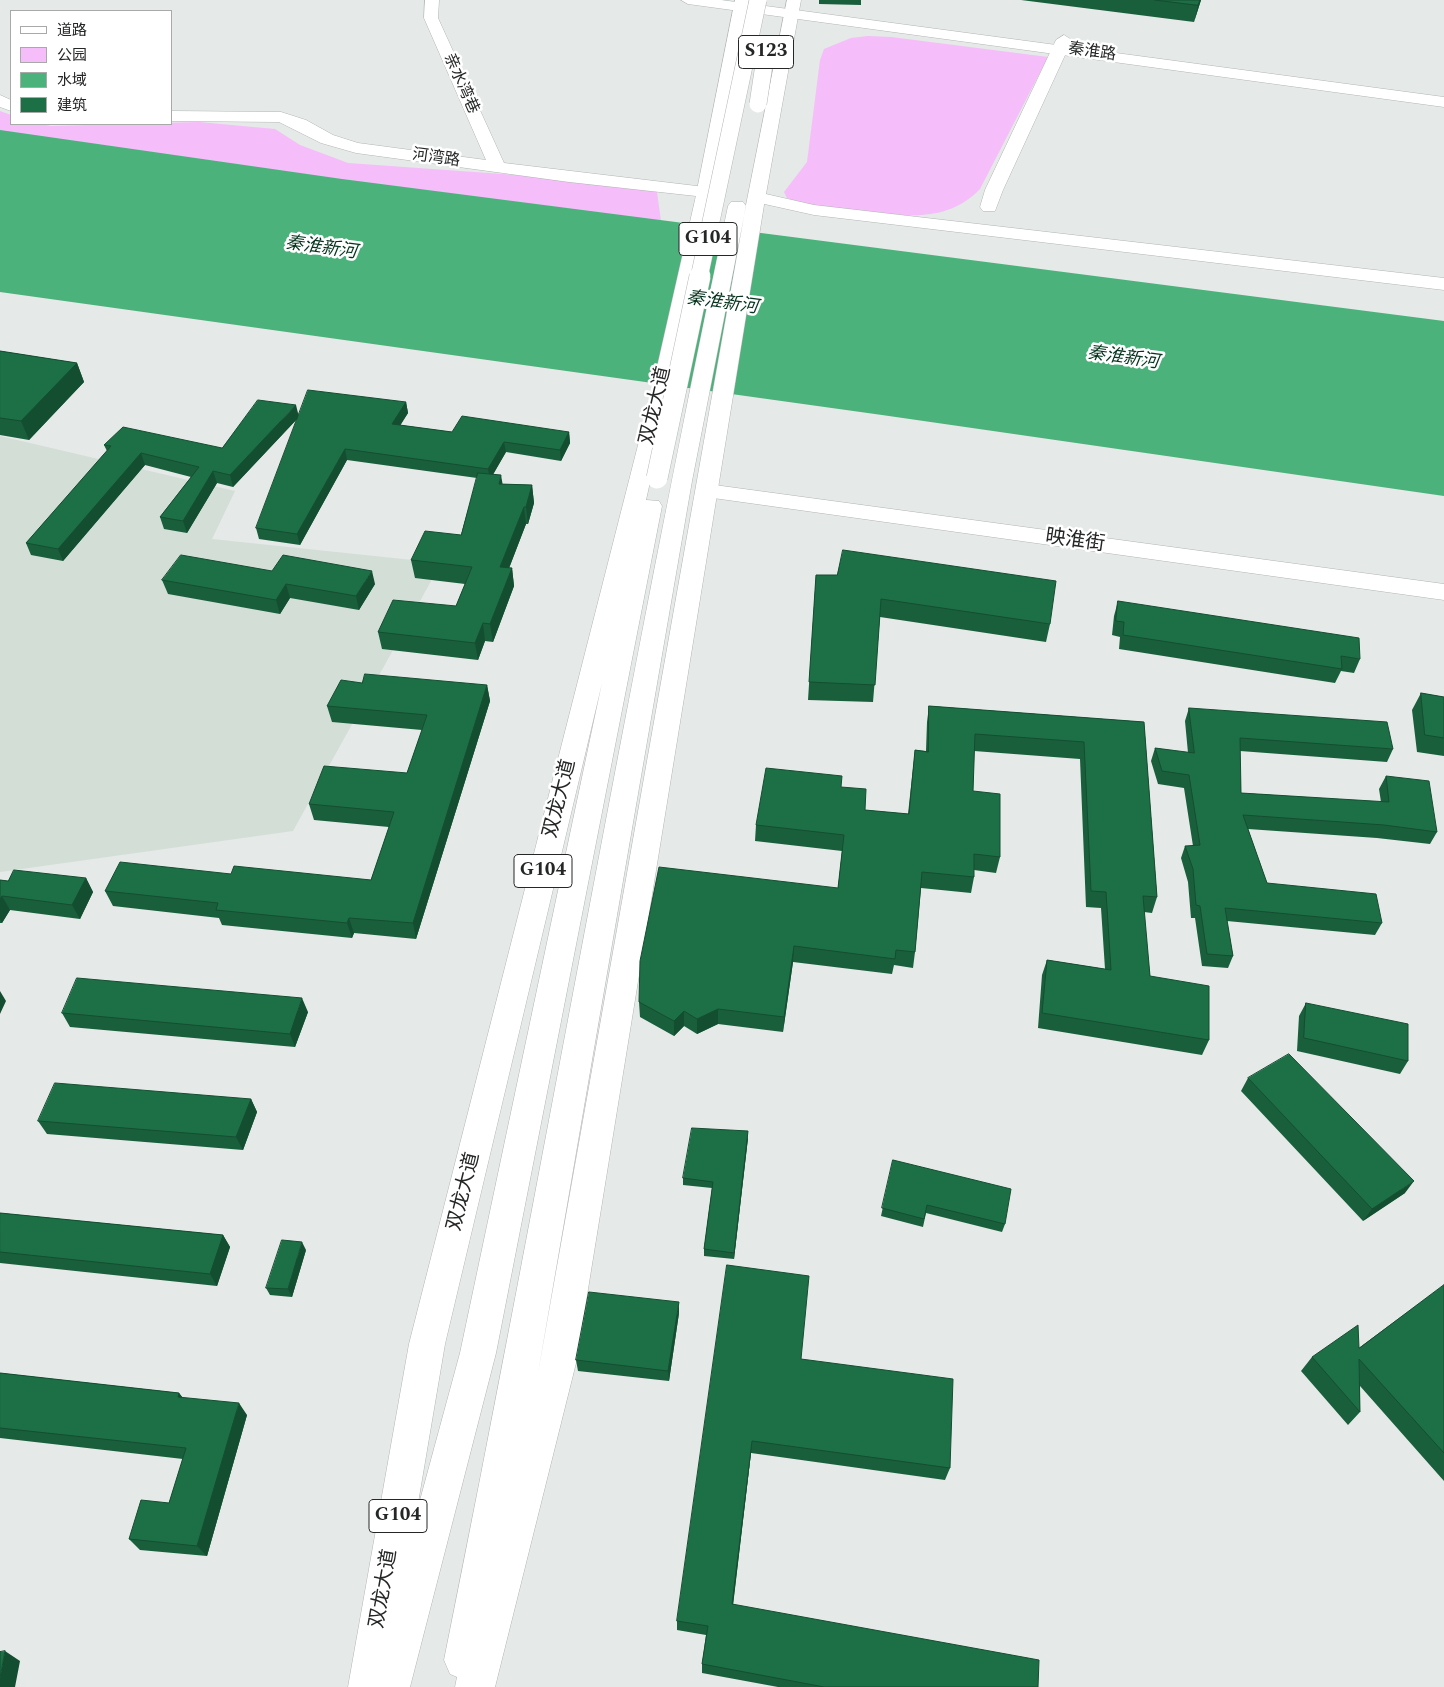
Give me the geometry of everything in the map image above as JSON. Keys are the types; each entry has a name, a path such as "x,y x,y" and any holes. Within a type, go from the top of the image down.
{"main road":[{"name":"亲水湾巷","path":"432,0 431,18 497,167"},
{"name":"秦淮路","path":"688,0 741,4 786,3 1444,102"},
{"name":"G104","path":"475,1687 558,1363 682,483 758,0"},
{"name":"G104","path":"390,1687 478,1353 682,483 722,404 756,201 786,3"},
{"name":"S123","path":"770,22 786,3"},
{"name":"双龙大道","path":"368,1687 427,1344 660,398 704,196 741,4"},
{"name":"S123","path":"758,104 768,40"},
{"name":"秦淮路","path":"1062,44 1444,92"},
{"path":"977,208 994,190 1062,44"},
{"name":"G104","path":"459,1687 522,1362 682,483 758,104"},
{"name":"河湾路","path":"172,116 281,118 300,124 327,139 356,148 704,196"},
{"path":"756,201 814,210 1444,284"},
{"path":"948,226 959,211 977,208 1010,215 1020,226 1023,235"},
{"name":"映淮街","path":"682,483 1444,592"}],"shaded area":[{"path":"0,436 235,491 212,539 441,563 293,831 0,872"}],"green space":[{"path":"868,36 891,37 1048,57 980,189 966,201 951,209 935,213 900,215 817,206 787,198 784,192 807,162 820,60 824,49 851,38"},
{"path":"0,111 10,115 10,125 172,125 172,123 199,122 275,129 300,145 348,163 656,185 661,221 22,141 0,150"}],"water":[{"name":"秦淮新河","path":"0,130 342,179 1444,321 1444,496 882,415 0,292"}],"building":[{"path":"1155,0 1200,0 1198,5"},
{"path":"0,351 77,363 21,421 0,418"},
{"path":"308,390 406,402 392,424 452,432 462,416 569,432 560,450 504,442 488,469 345,449 297,534 256,528"},
{"path":"258,400 296,405 230,475 213,471 183,521 160,517 199,467 141,453 58,549 26,543 111,446 104,445 123,427 222,448"},
{"path":"478,473 501,475 499,484 532,485 526,507 524,507 500,567 512,568 490,624 483,623 475,643 378,632 393,600 456,606 472,567 411,560 425,531 461,535"},
{"path":"843,550 1056,581 1050,624 881,599 875,685 809,682 816,575 837,575"},
{"path":"181,555 272,571 283,555 372,571 356,596 286,584 276,600 162,580"},
{"path":"1118,601 1359,638 1360,659 1341,656 1342,669 1123,635 1124,622 1116,621"},
{"path":"365,674 487,685 413,923 349,918 347,923 216,910 218,903 105,891 120,862 231,874 234,866 371,880 394,812 309,804 324,766 407,773 427,715 327,706 341,680 362,683"},
{"path":"1421,693 1444,697 1444,738 1425,735"},
{"path":"929,706 1144,722 1157,897 1143,896 1150,976 1209,986 1209,1040 1042,1013 1047,960 1111,970 1106,892 1091,891 1084,742 975,734 973,791 1000,794 1000,857 974,854 974,877 922,872 915,952 896,950 895,959 794,946 784,1017 718,1009 697,1019 684,1011 674,1021 639,1002 640,961 659,867 838,888 844,835 756,825 766,768 842,776 841,787 866,789 865,810 909,814 915,750 928,752"},
{"path":"1189,708 1387,722 1393,749 1240,738 1241,793 1389,802 1386,776 1429,781 1437,832 1384,825 1243,815 1267,883 1376,894 1382,923 1225,908 1233,956 1207,954 1200,906 1196,905 1193,869 1185,846 1200,845 1189,775 1162,771 1155,748 1194,753"},
{"path":"14,870 86,878 72,905 2,896 0,899 0,880 8,881"},
{"path":"77,978 302,998 290,1034 62,1013"},
{"path":"1306,1003 1408,1024 1408,1061 1304,1038"},
{"path":"1289,1054 1414,1181 1372,1209 1248,1078"},
{"path":"55,1083 251,1099 236,1137 38,1121"},
{"path":"692,1128 748,1131 734,1253 704,1249 713,1182 683,1178"},
{"path":"893,1160 1011,1189 1005,1224 927,1205 924,1219 882,1208"},
{"path":"0,1213 223,1235 210,1274 0,1252"},
{"path":"282,1240 302,1242 288,1289 266,1288"},
{"path":"727,1265 809,1276 801,1359 953,1379 950,1468 752,1441 732,1604 1039,1660 1038,1687 824,1687 702,1664 708,1626 677,1621"},
{"path":"1444,1285 1444,1453 1359,1359 1360,1412 1312,1357 1358,1325 1359,1348"},
{"path":"589,1292 679,1302 668,1371 576,1360"},
{"path":"0,1373 179,1393 178,1397 239,1403 197,1546 129,1539 141,1500 169,1503 186,1448 0,1428"},
{"path":"5,1651 0,1678 0,1652"}]}
